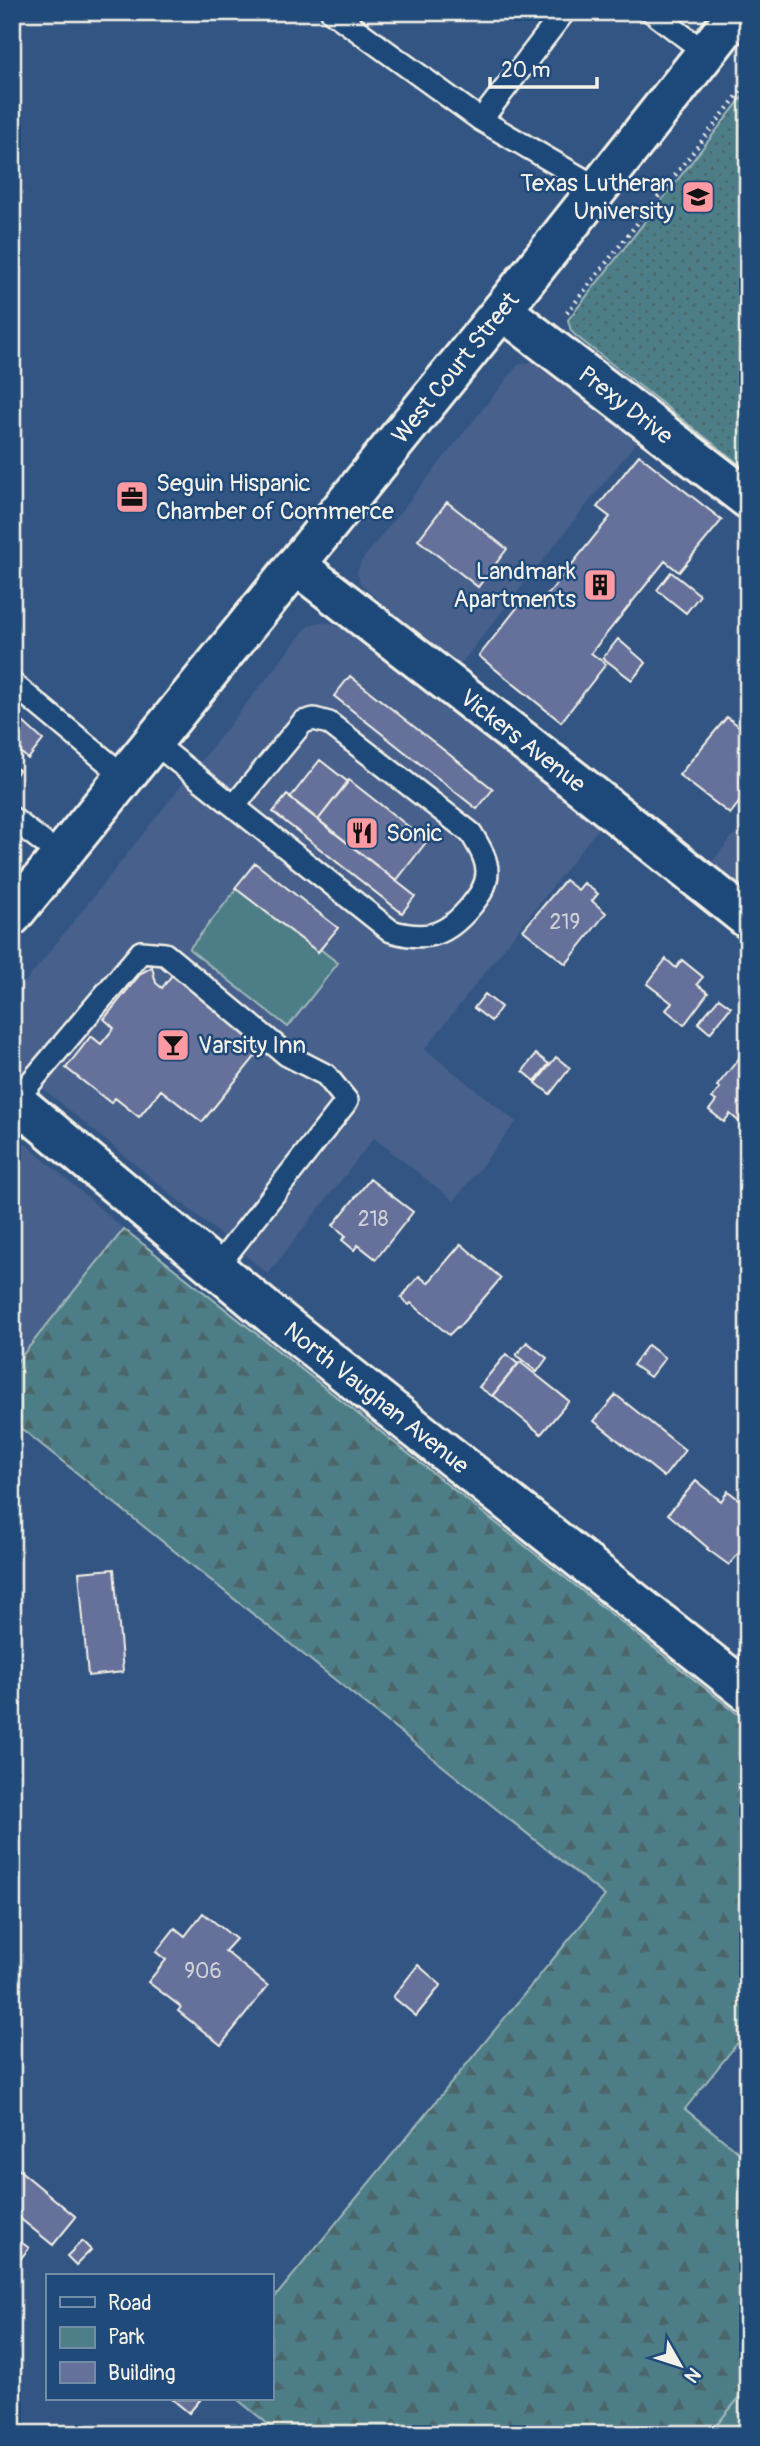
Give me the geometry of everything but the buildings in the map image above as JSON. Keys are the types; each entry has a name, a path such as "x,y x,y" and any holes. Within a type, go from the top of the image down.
{"street":[{"name":"West Court Street","path":"12,916 502,310 738,12"},
{"name":"Prexy Drive","path":"502,310 748,499"},
{"name":"Vickers Avenue","path":"296,565 748,919"},
{"name":"North Vaughan Avenue","path":"14,1100 216,1268 748,1692"}],"lane":[{"path":"332,12 481,120 598,188"},
{"path":"481,120 564,12"},
{"path":"652,12 705,53"},
{"path":"12,682 124,776"},
{"path":"152,742 391,932 410,937 433,935 455,925 483,891 487,872 481,849 471,833 329,723 314,719 303,722 234,806"},
{"path":"12,818 61,856"},
{"path":"14,1100 141,952 165,954 287,1055 326,1075 347,1101 216,1268"}],"path":[{"path":"564,317 748,82"}],"shaded area":[{"path":"534,361 545,366 638,440 459,666 369,592 360,583 357,572 361,561 518,365"},
{"path":"319,622 331,623 341,628 600,826 425,1049 516,1122 454,1201 374,1138 268,1274 12,1063 12,999 308,626"},
{"path":"748,817 748,893 711,863"},
{"path":"12,1132 124,1229 12,1368"}],"green space":[{"name":"Texas Lutheran University","path":"748,90 748,471 576,336 571,331 568,320"},
{"path":"239,886 338,963 288,1027 189,949"},
{"path":"124,1229 748,1722 748,2030 685,2109 748,2160 748,2434 280,2434 238,2400 273,2400 273,2300 605,1896 12,1421 12,1368"},
{"path":"748,2387 748,2434 709,2434"}],"place":[{"name":"Texas Lutheran University","path":"698,197"},
{"name":"Seguin Hispanic Chamber of Commerce","path":"132,497"},
{"name":"Landmark Apartments","path":"600,585"},
{"name":"Sonic","path":"362,833"},
{"name":"Varsity Inn","path":"173,1045"}]}
